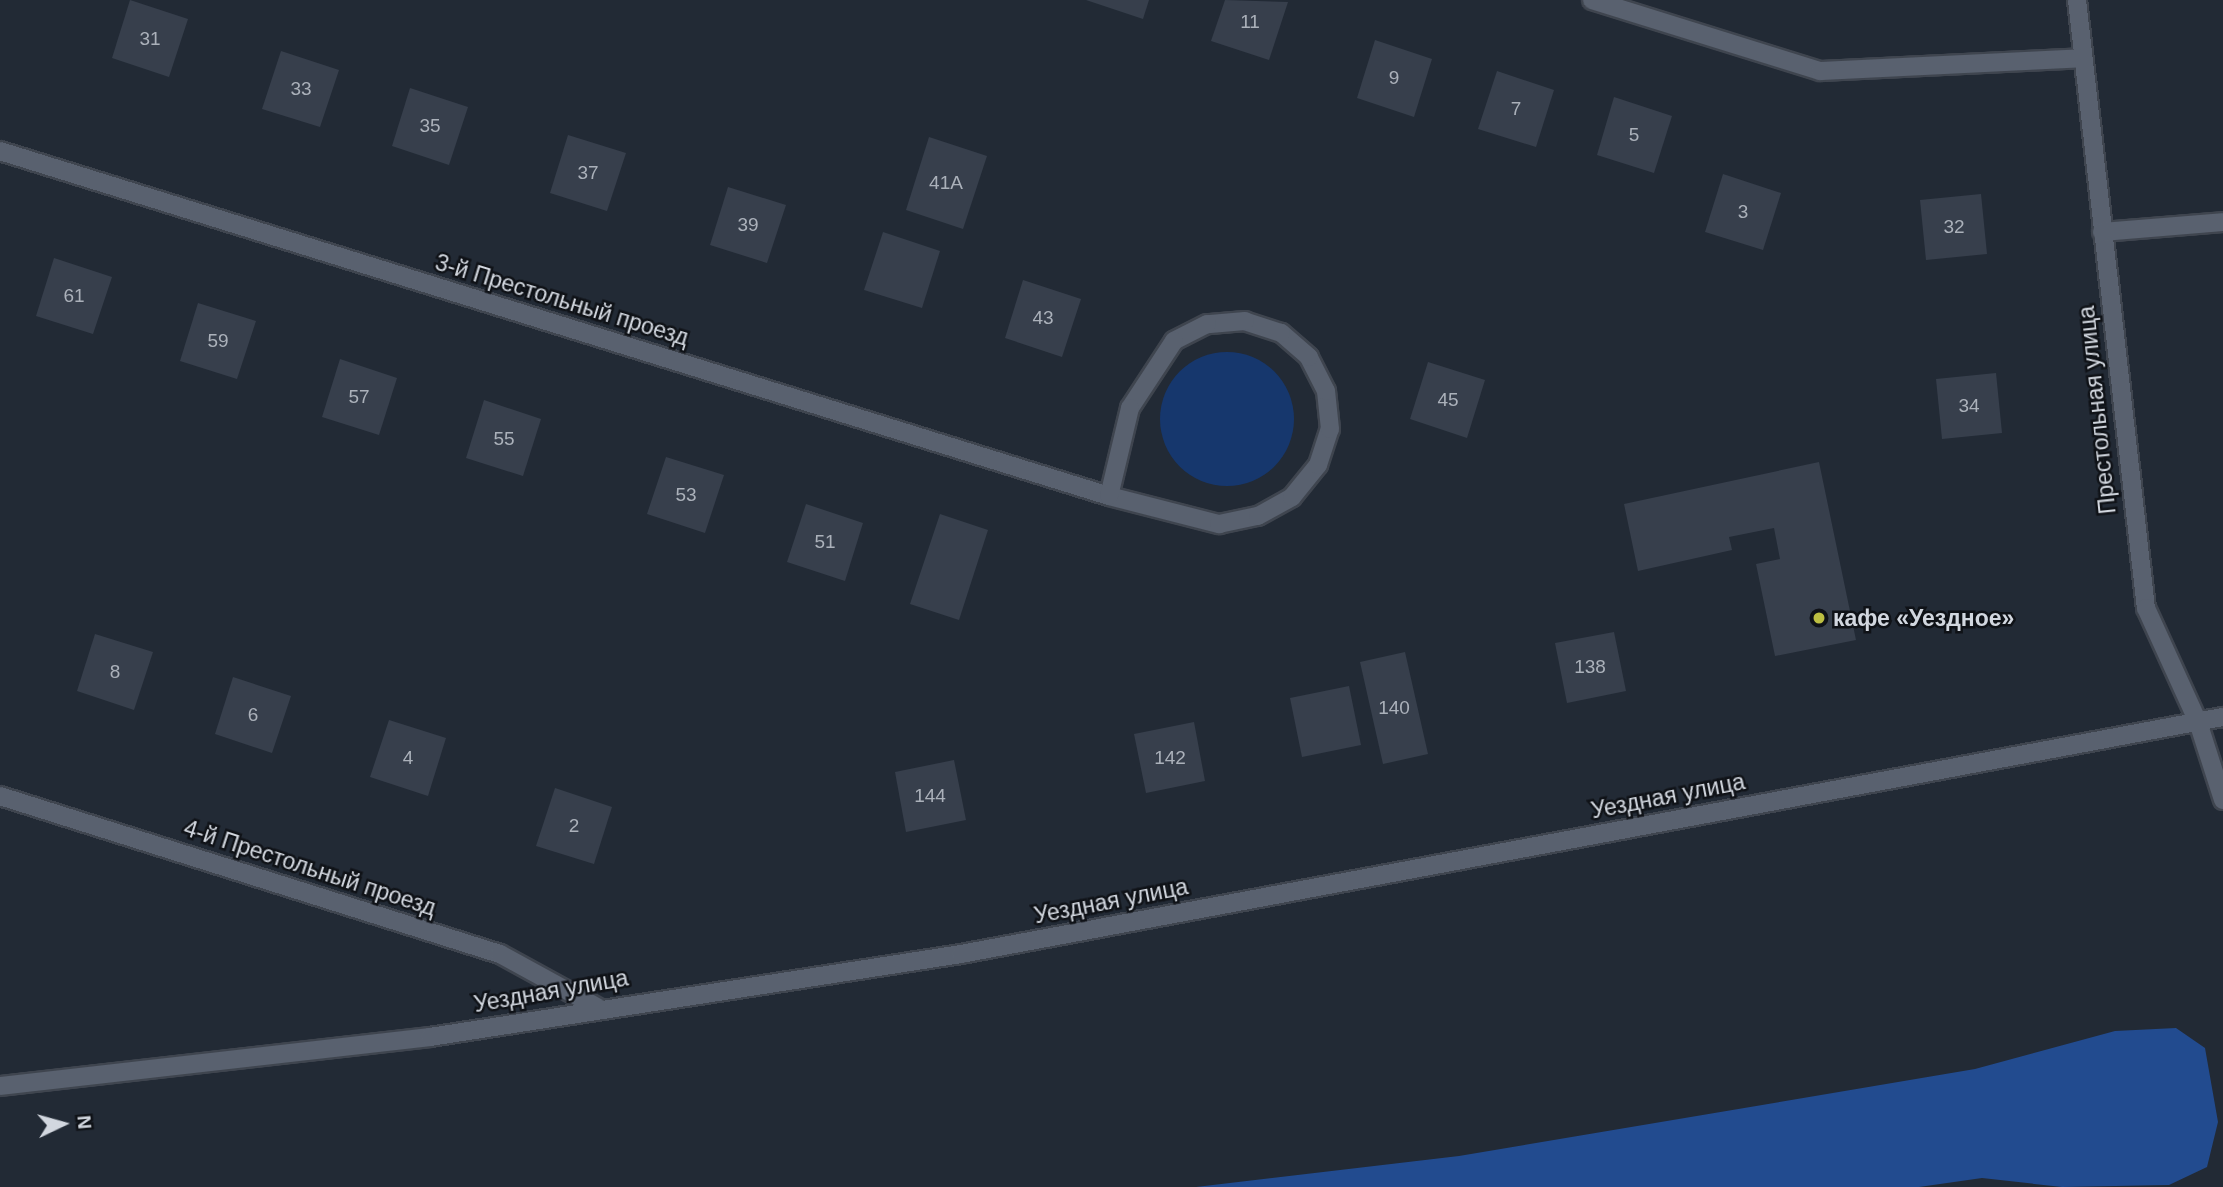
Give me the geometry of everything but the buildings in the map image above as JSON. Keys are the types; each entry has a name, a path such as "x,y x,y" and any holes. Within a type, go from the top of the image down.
{"street":[{"path":"1592,0 1820,71 2083,58"},
{"name":"Престольная улица","path":"2077,0 2146,608 2197,722 2223,800"},
{"name":"3-й Престольный проезд","path":"0,151 1109,496 1219,524 1258,516 1293,497 1318,465 1330,429 1326,391 1309,357 1281,333 1245,321 1207,324 1174,341 1130,408 1109,496"},
{"path":"2102,232 2223,222"},
{"name":"Уездная улица","path":"0,1086 430,1037 597,1007 961,954 2223,717"},
{"name":"4-й Престольный проезд","path":"0,796 500,954 597,1007"}],"shaded area":[{"path":"1227,352 1253,357 1274,372 1289,393 1294,419 1289,445 1274,466 1253,481 1227,486 1201,481 1180,466 1165,445 1160,419 1165,393 1180,372 1201,357"},
{"path":"2176,1028 2205,1048 2218,1122 2207,1167 2169,1185 2062,1187 1982,1178 1919,1187 1196,1187 1459,1156 1975,1069 2115,1031"}],"place":[{"name":"кафе «Уездное»","path":"1819,618"}]}
